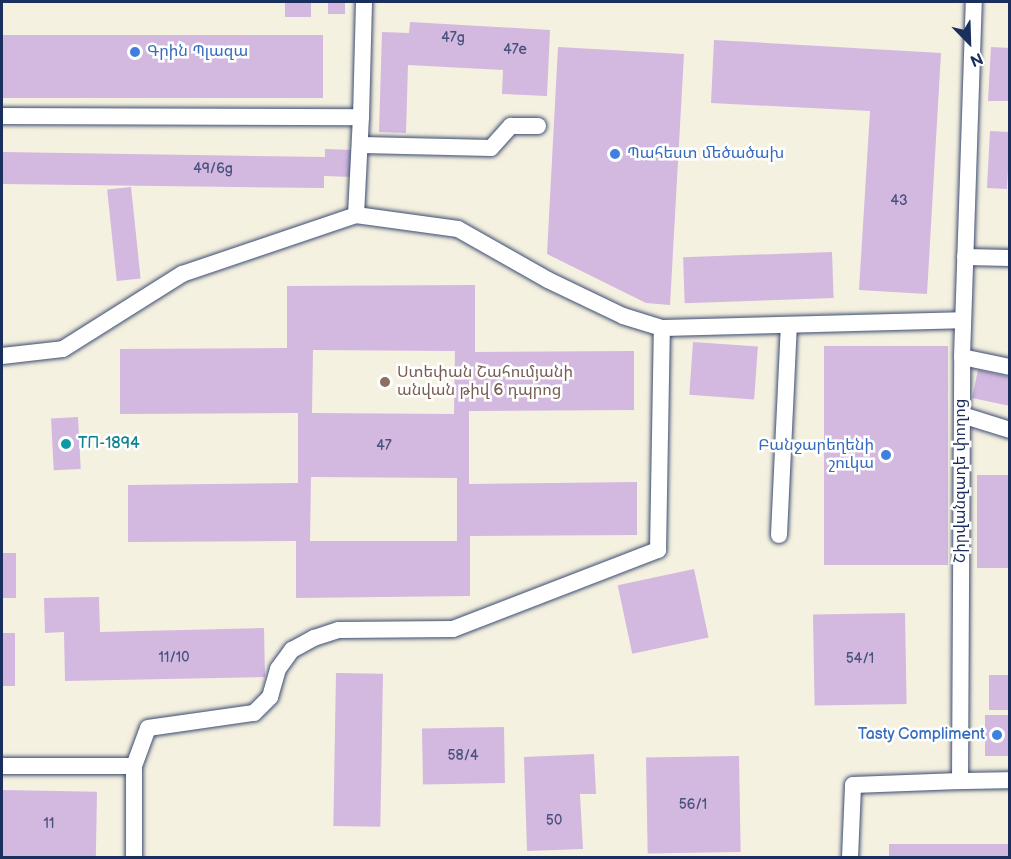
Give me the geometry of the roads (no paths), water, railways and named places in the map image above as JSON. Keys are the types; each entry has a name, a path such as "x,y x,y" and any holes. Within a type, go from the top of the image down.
{"lane":[{"path":"356,215 362,145 364,2"},
{"name":"Շիրվանզադե փողոց","path":"960,781 962,357 974,2"},
{"path":"2,116 361,117"},
{"path":"362,145 491,148 512,126 538,126"},
{"path":"2,356 63,350 182,274 356,215 458,229 591,301 662,328 963,321"},
{"path":"965,257 1010,258"},
{"path":"779,535 789,325"},
{"path":"134,858 134,766 148,728 254,713 270,697 278,669 292,650 314,638 339,630 453,629 658,550 662,328"},
{"path":"962,357 1010,367"},
{"path":"962,415 1010,430"},
{"path":"2,766 134,766"},
{"path":"850,858 853,785 1010,780"}],"place":[{"name":"Գրին Պլազա","path":"135,52"},
{"name":"Պահեստ մեծածախ","path":"615,154"},
{"name":"Ստեփան Շահումյանի անվան թիվ 6 դպրոց","path":"385,382"},
{"name":"ТП-1894","path":"66,444"},
{"name":"Բանջարեղենի շուկա","path":"886,455"},
{"name":"Tasty Compliment","path":"997,735"}]}
